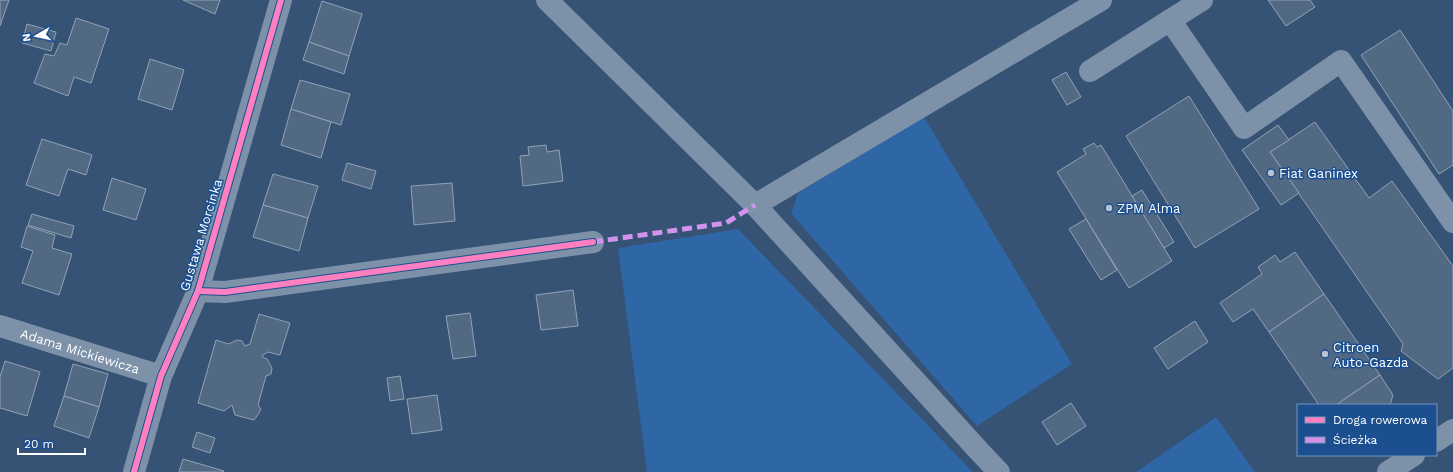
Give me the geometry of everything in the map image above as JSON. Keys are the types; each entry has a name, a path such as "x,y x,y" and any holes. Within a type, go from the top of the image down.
{"street":[{"name":"Gustawa Morcinka","path":"134,472 161,376 198,290 281,0"},
{"path":"547,0 755,205 999,472"},
{"path":"755,205 1101,0"},
{"path":"1090,71 1202,0"},
{"path":"1170,20 1244,128 1341,61 1453,222"},
{"path":"198,290 225,292 593,242"},
{"name":"Adama Mickiewicza","path":"0,326 161,376"},
{"path":"1437,440 1453,430"},
{"path":"1388,472 1412,456"}],"shaded area":[{"path":"924,117 1072,364 977,426 791,213 798,193"},
{"path":"738,229 973,472 647,472 618,248"},
{"path":"1216,417 1255,472 1136,472"}],"building":[{"path":"0,0 9,0 0,26"},
{"path":"183,0 220,0 215,14"},
{"path":"1268,0 1310,0 1315,7 1286,26"},
{"path":"322,1 362,14 349,56 309,42"},
{"path":"76,18 109,29 91,83 74,77 68,96 34,83 45,54 54,56 60,43 67,45"},
{"path":"27,24 56,32 51,51 22,43"},
{"path":"1400,30 1453,111 1453,165 1439,174 1361,55"},
{"path":"309,42 349,56 344,74 303,60"},
{"path":"150,59 184,70 172,110 138,99"},
{"path":"1066,72 1081,97 1067,105 1052,80"},
{"path":"300,80 350,94 341,125 291,109"},
{"path":"1189,96 1259,209 1195,248 1126,136"},
{"path":"291,109 331,122 321,158 281,145"},
{"path":"1315,122 1369,198 1392,181 1453,266 1453,368 1438,379 1401,351 1403,344 1270,152"},
{"name":"Fiat Ganinex","path":"1278,125 1289,140 1270,152 1299,193 1281,205 1242,150"},
{"path":"42,139 92,155 86,175 68,169 59,196 26,185"},
{"name":"ZPM Alma","path":"1094,143 1097,147 1101,145 1172,261 1129,288 1057,172 1086,154 1083,149"},
{"path":"546,145 547,152 559,150 563,181 523,186 520,156 529,155 528,147"},
{"path":"347,163 376,171 371,189 342,180"},
{"path":"273,174 318,186 308,218 263,205"},
{"path":"112,178 146,189 136,220 103,210"},
{"path":"452,183 455,221 414,225 411,186"},
{"path":"1142,190 1174,242 1164,248 1132,196"},
{"path":"263,205 308,218 299,251 253,237"},
{"path":"32,214 74,226 71,238 28,225"},
{"path":"1086,219 1117,270 1101,280 1069,229"},
{"path":"27,226 55,235 52,248 72,254 59,295 22,283 33,251 21,247"},
{"path":"1295,252 1324,294 1269,332 1253,309 1233,322 1220,303 1262,274 1258,267 1275,255 1280,262"},
{"path":"573,290 578,326 541,330 536,295"},
{"name":"Citroen Auto-Gazda","path":"1324,294 1380,375 1337,404 1318,404 1269,332"},
{"path":"470,313 476,356 453,359 446,316"},
{"path":"259,314 290,323 280,355 268,352 262,357 267,359 272,368 271,374 266,376 258,405 261,409 259,413 254,420 235,415 232,405 224,411 198,403 216,340 229,344 237,340 242,341 245,346 250,344"},
{"path":"1195,321 1208,342 1168,369 1154,348"},
{"path":"5,361 40,372 27,416 0,408 0,377"},
{"path":"73,364 108,374 99,407 64,396"},
{"path":"1380,375 1393,395 1390,404 1337,404"},
{"path":"400,376 404,399 390,401 387,378"},
{"path":"437,395 442,430 412,434 407,399"},
{"path":"64,396 99,407 89,438 54,426"},
{"path":"1071,403 1086,426 1057,445 1042,422"},
{"path":"197,432 215,438 210,453 192,447"},
{"path":"183,459 224,471 179,472"}],"marked path":[{"path":"593,242 726,223 755,205"}],"cycle path":[{"path":"134,472 161,376 198,291 281,0"},
{"path":"198,291 225,292 593,242"}],"place":[{"name":"Fiat Ganinex","path":"1271,173"},
{"name":"ZPM Alma","path":"1109,208"},
{"name":"Citroen Auto-Gazda","path":"1325,354"}]}
